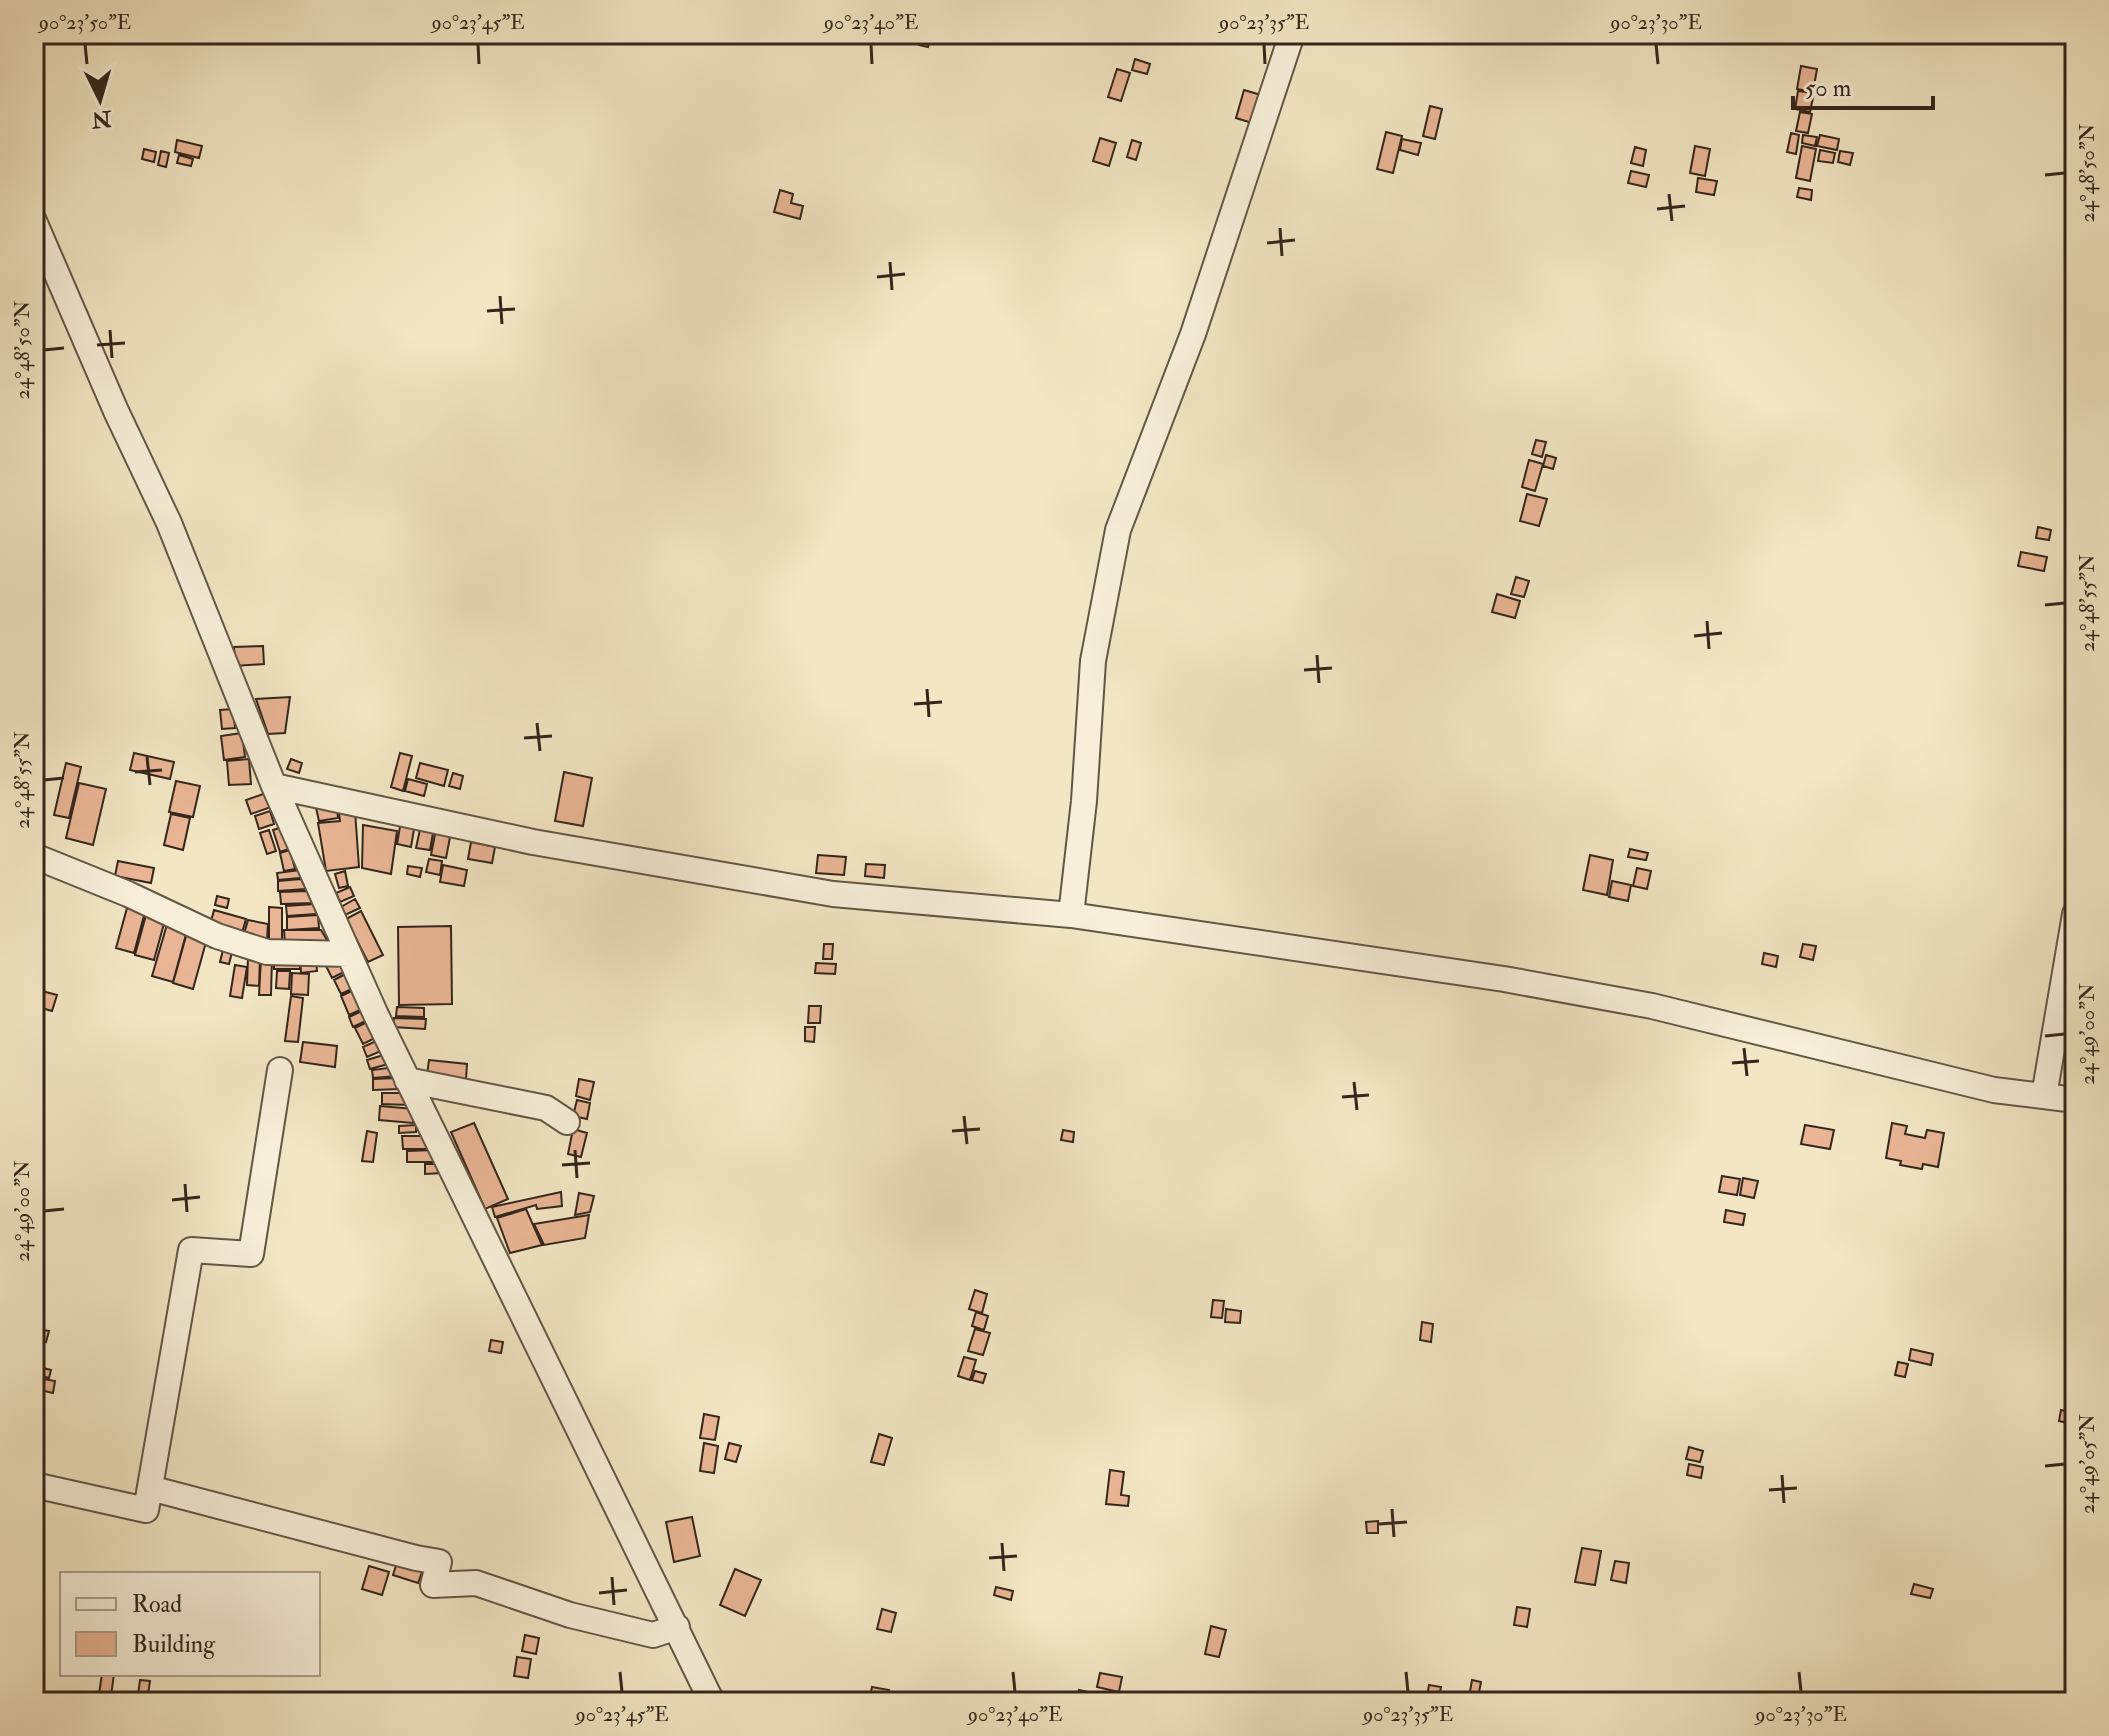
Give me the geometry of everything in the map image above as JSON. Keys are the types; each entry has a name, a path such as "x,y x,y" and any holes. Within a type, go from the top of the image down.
{"street":[{"path":"1071,915 1084,801 1093,661 1118,530 1193,334 1292,34"},
{"path":"34,221 116,411 169,523 274,786 349,954 407,1080 712,1702"},
{"path":"274,786 533,842 818,892 1071,915 1504,979 1652,1006 1994,1090 2075,1100"},
{"path":"34,856 128,894 217,936 267,952 349,954"},
{"path":"2044,1096 2075,914"},
{"path":"34,1485 146,1510 191,1250 251,1254 280,1070"},
{"path":"407,1080 546,1108 567,1122"},
{"path":"150,1488 439,1562 433,1585 476,1583 570,1615 653,1635 677,1627"}],"building":[{"path":"922,34 932,34 928,47 919,45"},
{"path":"1135,59 1150,64 1147,74 1132,70"},
{"path":"1801,66 1817,69 1813,92 1797,89"},
{"path":"1117,69 1130,73 1121,101 1108,97"},
{"path":"1244,90 1261,95 1252,123 1236,118"},
{"path":"1798,91 1814,93 1810,112 1795,109"},
{"path":"1430,106 1442,109 1435,139 1423,136"},
{"path":"1800,112 1812,114 1808,133 1796,131"},
{"path":"1386,132 1402,136 1393,173 1377,169"},
{"path":"1791,133 1799,135 1796,154 1787,152"},
{"path":"1803,135 1817,137 1815,146 1802,143"},
{"path":"1820,135 1839,139 1837,150 1817,146"},
{"path":"1100,138 1116,143 1109,166 1093,161"},
{"path":"1402,139 1421,143 1418,155 1400,150"},
{"path":"177,140 202,146 199,158 175,152"},
{"path":"1132,140 1141,143 1136,160 1127,157"},
{"path":"1695,146 1710,149 1705,176 1690,173"},
{"path":"1802,146 1816,149 1810,181 1796,178"},
{"path":"1635,147 1646,150 1643,166 1631,163"},
{"path":"144,149 156,152 154,162 142,159"},
{"path":"1820,150 1835,153 1833,163 1818,161"},
{"path":"161,151 169,153 166,167 158,165"},
{"path":"1840,151 1853,153 1850,165 1838,162"},
{"path":"179,155 193,159 191,166 177,163"},
{"path":"1631,171 1649,175 1646,187 1628,183"},
{"path":"1698,178 1717,181 1714,195 1696,192"},
{"path":"1799,188 1812,190 1811,200 1797,197"},
{"path":"780,190 793,194 791,203 803,206 800,219 774,212"},
{"path":"1536,440 1546,442 1542,457 1532,454"},
{"path":"1546,455 1556,458 1553,469 1543,466"},
{"path":"1529,460 1543,464 1535,491 1522,487"},
{"path":"1527,494 1547,499 1539,526 1520,521"},
{"path":"2038,527 2051,530 2049,540 2036,538"},
{"path":"2021,552 2047,557 2044,571 2018,566"},
{"path":"1516,577 1529,581 1524,597 1511,594"},
{"path":"1497,594 1520,601 1515,618 1492,612"},
{"path":"263,646 264,664 235,666 234,647"},
{"path":"290,697 285,733 268,734 256,699"},
{"path":"233,709 235,728 222,729 220,710"},
{"path":"242,733 245,757 224,760 221,736"},
{"path":"134,753 174,762 170,779 130,770"},
{"path":"400,753 412,756 403,791 391,787"},
{"path":"249,759 251,784 229,785 227,761"},
{"path":"291,759 302,763 299,773 287,769"},
{"path":"66,763 81,767 69,818 54,815"},
{"path":"420,763 448,770 444,786 416,778"},
{"path":"564,772 592,778 583,826 555,821"},
{"path":"453,773 463,776 460,789 449,786"},
{"path":"408,779 427,784 424,796 405,791"},
{"path":"176,781 200,786 193,817 169,812"},
{"path":"79,783 106,789 93,845 66,838"},
{"path":"266,793 271,807 251,814 246,800"},
{"path":"315,803 337,805 338,818 319,821"},
{"path":"270,811 274,824 259,829 255,816"},
{"path":"355,811 359,867 326,871 318,823 340,821 339,813"},
{"path":"171,814 190,818 183,850 164,845"},
{"path":"401,821 415,823 411,847 397,844"},
{"path":"363,825 397,831 391,874 362,868"},
{"path":"421,825 434,827 430,850 416,848"},
{"path":"285,826 292,848 280,852 273,830"},
{"path":"436,829 451,832 446,858 431,855"},
{"path":"269,830 276,851 267,854 260,833"},
{"path":"471,842 495,847 492,863 468,859"},
{"path":"1630,849 1648,853 1646,860 1628,857"},
{"path":"290,850 295,869 284,871 280,853"},
{"path":"818,855 846,857 844,875 816,873"},
{"path":"1590,855 1613,860 1607,895 1583,890"},
{"path":"429,859 442,861 440,875 426,872"},
{"path":"118,861 154,868 151,883 115,876"},
{"path":"866,864 885,865 884,878 865,876"},
{"path":"443,865 467,870 464,886 440,882"},
{"path":"408,866 422,868 420,877 407,874"},
{"path":"1637,868 1651,871 1647,889 1633,886"},
{"path":"300,870 300,878 278,880 277,873"},
{"path":"345,871 348,886 339,888 335,874"},
{"path":"301,879 306,889 278,891 278,881"},
{"path":"1612,881 1631,885 1628,901 1609,897"},
{"path":"350,887 354,896 340,902 336,893"},
{"path":"307,891 312,903 281,904 280,892"},
{"path":"217,896 229,899 227,908 215,905"},
{"path":"355,899 360,908 345,915 341,907"},
{"path":"315,904 316,914 287,916 286,906"},
{"path":"269,907 282,908 282,944 269,944"},
{"path":"127,908 145,912 134,953 116,948"},
{"path":"214,910 246,919 242,933 210,925"},
{"path":"361,911 383,955 368,962 346,919"},
{"path":"146,915 165,920 154,960 135,955"},
{"path":"318,915 319,928 287,930 287,917"},
{"path":"248,920 268,924 267,941 244,934"},
{"path":"168,921 188,927 173,982 152,976"},
{"path":"451,926 452,1004 399,1005 398,927"},
{"path":"188,929 208,935 193,989 173,983"},
{"path":"284,930 321,930 330,945 285,945"},
{"path":"824,944 833,944 832,959 823,959"},
{"path":"1803,944 1816,946 1813,960 1800,957"},
{"path":"224,946 233,948 229,964 220,962"},
{"path":"1764,953 1778,956 1776,967 1762,964"},
{"path":"338,955 346,971 332,978 324,962"},
{"path":"248,957 260,958 259,986 247,985"},
{"path":"316,957 317,971 301,973 300,958"},
{"path":"261,958 272,959 271,995 259,995"},
{"path":"274,958 300,958 300,969 274,969"},
{"path":"816,963 836,964 835,974 815,973"},
{"path":"235,965 247,967 242,998 230,996"},
{"path":"277,971 290,971 289,989 276,988"},
{"path":"349,972 356,987 341,994 334,980"},
{"path":"292,973 309,974 308,995 291,994"},
{"path":"358,988 367,1007 349,1015 341,996"},
{"path":"42,991 57,995 52,1011 38,1007"},
{"path":"291,996 303,998 298,1042 285,1041"},
{"path":"809,1006 821,1006 820,1023 808,1023"},
{"path":"397,1007 424,1008 424,1017 396,1016"},
{"path":"368,1008 372,1018 353,1027 349,1017"},
{"path":"394,1018 426,1019 425,1029 393,1027"},
{"path":"367,1022 375,1038 363,1044 355,1028"},
{"path":"805,1027 815,1027 814,1042 805,1041"},
{"path":"376,1041 381,1051 367,1057 363,1047"},
{"path":"303,1042 337,1046 335,1067 300,1062"},
{"path":"390,1053 392,1063 370,1069 367,1060"},
{"path":"429,1060 467,1064 466,1079 427,1075"},
{"path":"396,1067 397,1076 373,1078 372,1070"},
{"path":"398,1078 399,1089 373,1090 373,1079"},
{"path":"579,1079 594,1082 590,1100 576,1096"},
{"path":"382,1093 409,1093 409,1105 382,1104"},
{"path":"577,1100 590,1103 587,1119 573,1116"},
{"path":"380,1106 414,1109 413,1123 379,1120"},
{"path":"474,1123 508,1199 485,1209 451,1132"},
{"path":"1892,1123 1907,1126 1905,1134 1925,1138 1927,1130 1944,1133 1938,1167 1923,1164 1922,1169 1900,1165 1901,1161 1886,1158"},
{"path":"416,1125 416,1132 399,1133 399,1126"},
{"path":"1805,1125 1834,1130 1830,1149 1801,1144"},
{"path":"573,1129 587,1133 581,1157 568,1154"},
{"path":"1063,1130 1074,1132 1073,1142 1061,1140"},
{"path":"367,1131 377,1133 373,1162 362,1161"},
{"path":"402,1136 429,1136 430,1149 403,1149"},
{"path":"436,1150 437,1162 407,1162 407,1151"},
{"path":"425,1164 443,1164 443,1173 425,1174"},
{"path":"1722,1176 1740,1179 1737,1195 1719,1192"},
{"path":"1743,1178 1758,1181 1754,1198 1740,1195"},
{"path":"561,1192 562,1206 537,1209 536,1205 495,1217 492,1207"},
{"path":"579,1193 594,1196 590,1212 575,1215"},
{"path":"526,1209 542,1245 510,1253 497,1218"},
{"path":"1726,1210 1745,1214 1743,1225 1724,1222"},
{"path":"589,1215 585,1238 544,1245 534,1224"},
{"path":"975,1290 987,1294 982,1313 969,1309"},
{"path":"1213,1300 1224,1301 1222,1318 1211,1317"},
{"path":"1226,1309 1241,1311 1240,1323 1225,1322"},
{"path":"976,1312 988,1316 984,1330 972,1326"},
{"path":"1422,1322 1433,1324 1431,1342 1420,1340"},
{"path":"34,1328 49,1331 46,1342 34,1340"},
{"path":"975,1329 990,1333 983,1355 968,1351"},
{"path":"491,1340 503,1342 501,1353 489,1351"},
{"path":"1911,1349 1933,1354 1931,1365 1909,1360"},
{"path":"964,1357 976,1360 970,1380 958,1376"},
{"path":"1898,1362 1908,1364 1905,1377 1895,1375"},
{"path":"39,1367 51,1370 49,1378 37,1375"},
{"path":"975,1371 986,1374 983,1383 972,1380"},
{"path":"38,1378 55,1381 53,1393 36,1389"},
{"path":"2061,1410 2075,1413 2075,1425 2059,1421"},
{"path":"704,1414 719,1417 715,1440 700,1438"},
{"path":"879,1434 892,1438 884,1465 871,1462"},
{"path":"704,1443 718,1446 714,1473 700,1471"},
{"path":"729,1443 741,1446 736,1462 725,1459"},
{"path":"1689,1447 1703,1451 1700,1462 1686,1459"},
{"path":"1689,1464 1703,1467 1701,1478 1687,1475"},
{"path":"1110,1470 1124,1472 1121,1495 1129,1496 1128,1506 1106,1504"},
{"path":"692,1517 700,1556 674,1562 666,1522"},
{"path":"1378,1521 1378,1533 1367,1533 1366,1522"},
{"path":"1582,1548 1601,1551 1595,1585 1575,1582"},
{"path":"398,1559 424,1567 418,1583 393,1575"},
{"path":"1615,1561 1629,1563 1626,1583 1611,1580"},
{"path":"369,1566 389,1572 382,1595 362,1589"},
{"path":"735,1569 761,1580 745,1616 720,1605"},
{"path":"1914,1584 1933,1589 1930,1598 1911,1594"},
{"path":"996,1587 1013,1591 1011,1600 994,1595"},
{"path":"1517,1607 1530,1609 1527,1627 1514,1625"},
{"path":"882,1609 896,1613 891,1632 877,1629"},
{"path":"1211,1626 1226,1630 1219,1657 1205,1654"},
{"path":"525,1635 539,1638 536,1654 522,1651"},
{"path":"517,1657 531,1659 528,1678 514,1676"},
{"path":"1100,1673 1122,1677 1119,1692 1097,1687"},
{"path":"102,1676 114,1676 111,1696 99,1694"},
{"path":"140,1680 150,1681 147,1702 137,1702"},
{"path":"1472,1680 1481,1682 1478,1698 1469,1697"},
{"path":"1429,1685 1441,1687 1439,1698 1427,1696"},
{"path":"872,1687 889,1690 886,1702 869,1702"},
{"path":"1079,1690 1093,1693 1091,1702 1076,1702"}]}
